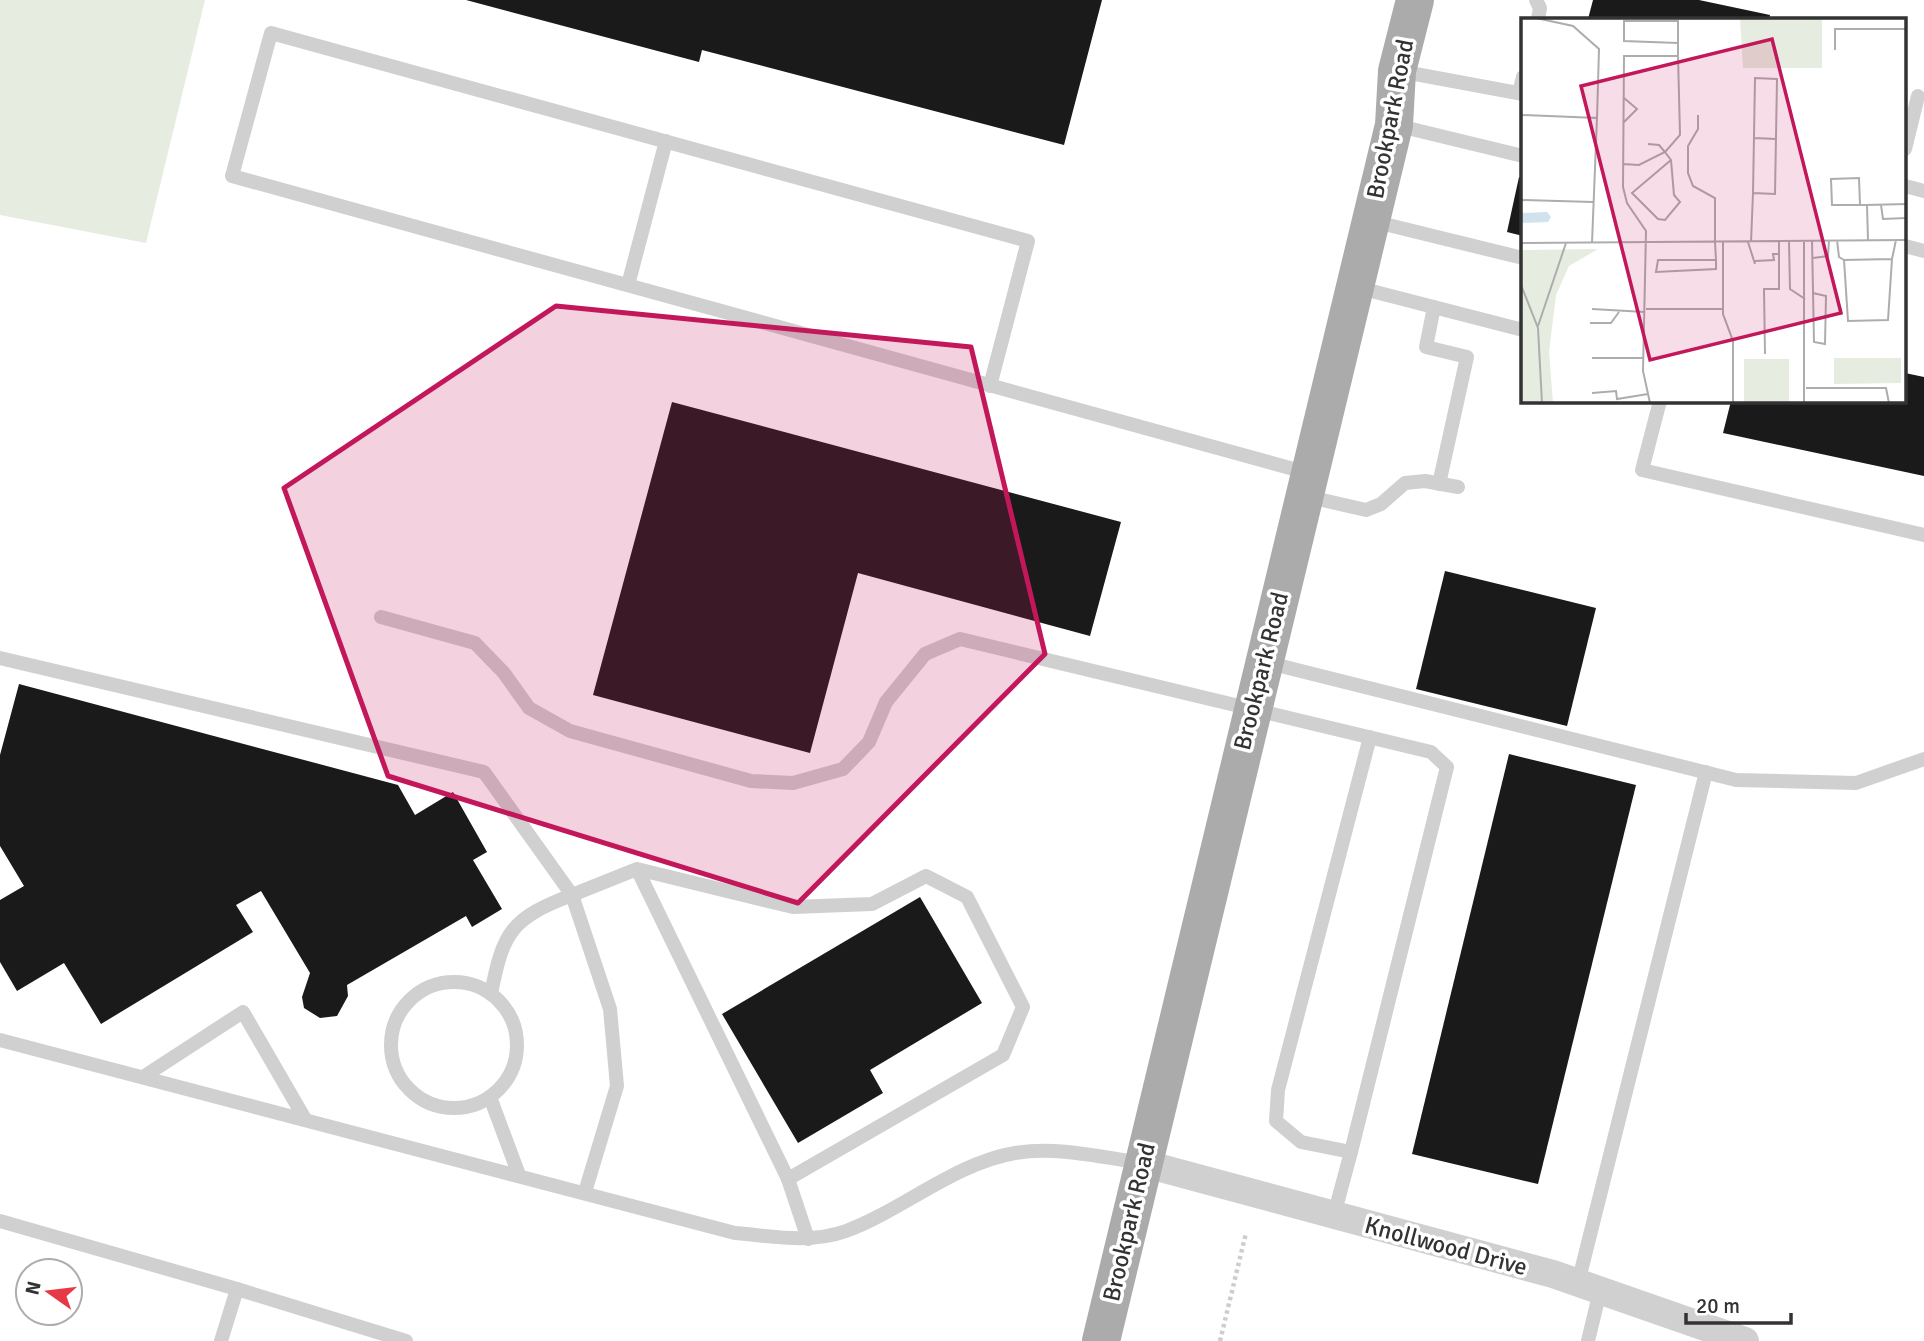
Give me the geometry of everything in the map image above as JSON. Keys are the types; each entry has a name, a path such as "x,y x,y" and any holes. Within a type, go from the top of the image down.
{"main road":[{"name":"Brookpark Road","path":"1101,1341 1394,125 1397,71 1415,0"}],"street":[{"name":"Knollwood Drive","path":"1142,1163 1589,1287 1745,1341"}],"lane":[{"path":"1536,0 1540,8 1538,18"},
{"path":"990,386 1028,240 271,33 232,176 990,386 1307,485 1366,510 1381,504 1405,484 1425,481 1458,487"},
{"path":"1397,71 1521,94"},
{"path":"1906,144 1916,95"},
{"path":"1394,125 1521,156"},
{"path":"628,285 666,141"},
{"path":"1906,186 1924,191"},
{"path":"1370,221 1521,258"},
{"path":"1906,247 1924,251"},
{"path":"1354,287 1521,329"},
{"path":"1434,307 1426,347 1467,357 1439,484"},
{"path":"1660,402 1642,470 1924,535"},
{"path":"381,617 475,643 505,673 529,708 570,731 751,781 793,783 843,769 869,742 887,702 925,654 960,639 1431,752 1447,768 1334,1215"},
{"path":"0,658 484,772 572,895 610,1009 617,1086 584,1192"},
{"path":"1263,662 1736,780 1856,783 1924,759"},
{"path":"1351,1152 1300,1142 1276,1121 1278,1090 1370,737"},
{"path":"1588,1341 1589,1287 1706,772"},
{"path":"637,869 789,1179 808,1239"},
{"path":"491,993 499,953 515,926 533,910 637,869 793,907 872,905 926,876 967,897 1023,1007 1003,1055 789,1179"},
{"path":"453,981 473,984 491,993 505,1007 514,1026 517,1045 514,1065 504,1083 490,1097 470,1106 449,1109 427,1103 409,1091 396,1073 390,1052 392,1029 401,1009 416,993 434,984 453,981"},
{"path":"143,1077 243,1012 305,1119"},
{"path":"0,1040 735,1233 808,1239 846,1231 957,1174 1014,1153 1064,1151 1142,1163"},
{"path":"490,1097 519,1175"},
{"path":"0,1221 405,1341"},
{"path":"221,1341 237,1290"}],"path":[{"path":"1220,1341 1246,1233"}],"highlighted area":[{"path":"556,306 971,347 1045,654 798,903 388,776 284,488"}],"shaded area":[{"path":"0,0 205,0 146,243 0,215"}],"building":[{"path":"466,0 1102,0 1064,145 702,50 699,62"},
{"path":"1593,0 1699,0 1770,15 1769,18 1588,18"},
{"path":"1519,177 1521,236 1507,232"},
{"path":"1906,373 1924,377 1924,476 1723,433 1731,402 1906,402"},
{"path":"672,402 1121,522 1090,636 858,573 810,753 593,695"},
{"path":"1445,571 1596,608 1567,726 1416,689"},
{"path":"19,684 398,785 415,815 453,792 487,852 473,860 502,909 472,927 466,916 347,985 348,996 337,1016 320,1018 304,1008 302,997 310,973 261,891 236,905 253,932 101,1024 64,963 17,991 0,962 0,900 24,886 0,846 0,755"},
{"path":"1509,754 1636,785 1538,1184 1412,1154"},
{"path":"920,897 982,1003 870,1070 883,1093 798,1143 722,1014"}]}
